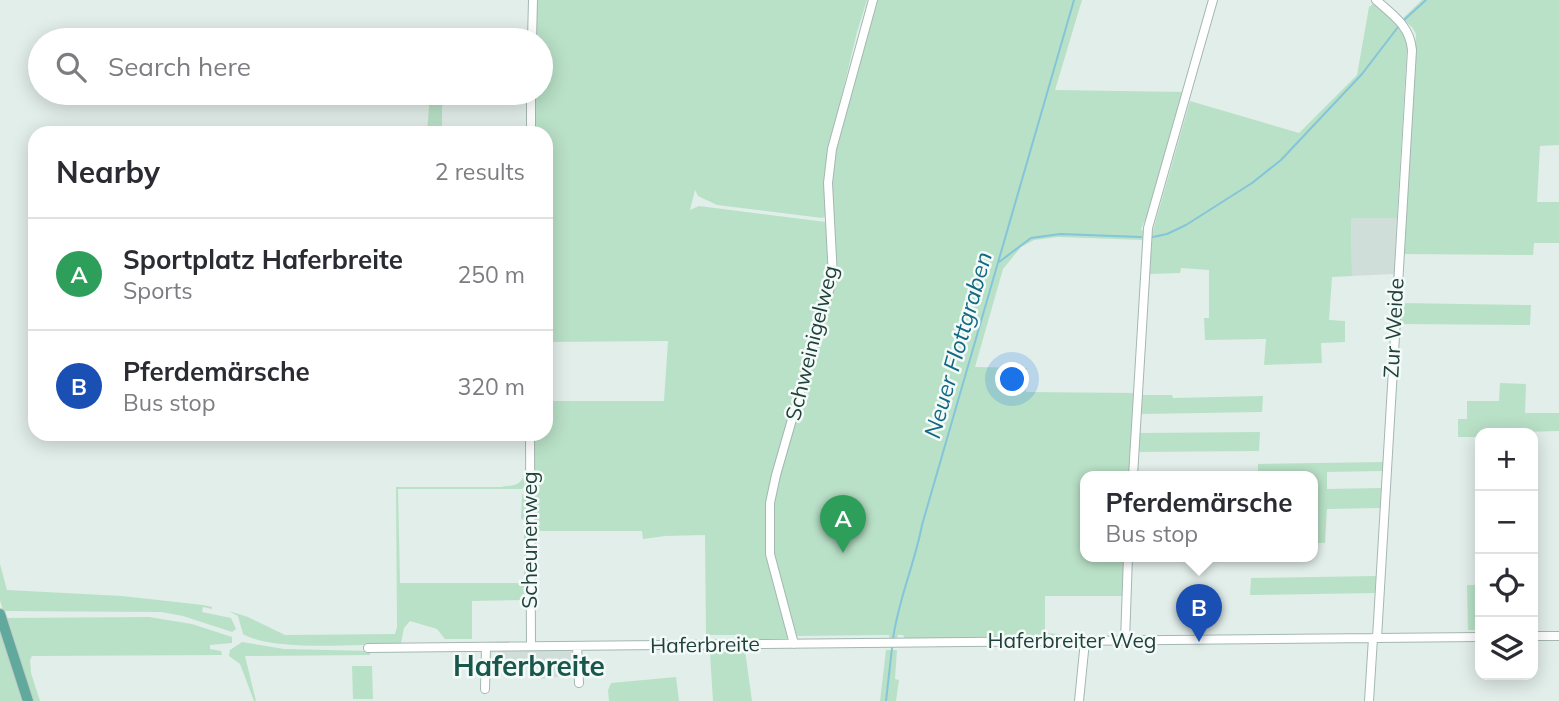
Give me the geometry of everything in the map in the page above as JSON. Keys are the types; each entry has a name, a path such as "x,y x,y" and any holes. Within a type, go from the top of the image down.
{"main road":[{"path":"0,614 28,701"}],"street":[{"path":"532,28 533,0"},
{"name":"Schweinigelweg","path":"794,644 771,554 770,503 833,277 828,183 832,149 873,0"},
{"path":"1133,471 1148,228 1213,0"},
{"name":"Zur Weide","path":"1369,701 1412,50 1409,34 1402,24 1376,0"},
{"path":"531,105 531,126"},
{"name":"Scheunenweg","path":"530,441 531,646"},
{"path":"1125,640 1128,562"},
{"path":"1538,636 1559,636"},
{"name":"Haferbreiter Weg","path":"833,644 1475,637"},
{"path":"1079,701 1085,641"},
{"name":"Haferbreite","path":"368,648 833,644"},
{"path":"577,646 579,682"},
{"path":"485,689 486,647"}],"shaded area":[{"path":"1351,218 1397,218 1394,274 1352,276"},
{"path":"572,649 575,675 541,679 539,661 499,662 498,651"}],"green space":[{"path":"535,0 867,0 827,157 827,216 822,218 717,205 698,196 695,190 690,210 699,206 828,224 832,268 797,395 767,530 788,640 740,642 735,635 706,635 705,535 643,539 642,531 535,531 533,538 533,441 553,441 553,401 664,401 668,341 553,342 553,126 533,126 534,105 553,105 553,28 535,28"},
{"path":"878,0 1082,0 1055,90 1184,92 1151,207 1141,229 1144,240 1058,237 1034,240 1021,247 1003,269 975,367 1027,368 1026,392 1135,393 1130,471 1080,471 1080,562 1124,562 1122,596 1045,596 1045,633 1059,634 1058,638 905,639 903,635 898,635 897,639 890,639 889,635 797,636 772,549 772,499 834,280 831,178 836,146"},
{"path":"1422,0 1559,0 1559,145 1540,146 1537,202 1559,202 1559,243 1534,243 1533,255 1402,254 1416,34 1402,19"},
{"path":"1374,3 1406,34 1397,218 1351,218 1352,276 1332,277 1329,320 1345,321 1345,342 1321,343 1322,363 1264,365 1266,339 1205,340 1204,318 1209,318 1209,270 1181,268 1180,273 1150,274 1152,234 1190,101 1299,133 1357,75 1369,7"},
{"path":"429,105 442,105 442,126 428,126"},
{"path":"1400,303 1531,305 1530,325 1398,324"},
{"path":"1500,383 1526,384 1525,413 1559,413 1559,431 1538,432 1538,428 1475,428 1475,437 1458,437 1458,419 1467,419 1467,401 1499,401"},
{"path":"1142,395 1172,395 1173,398 1263,396 1262,412 1141,414"},
{"path":"1260,432 1259,451 1139,452 1140,433"},
{"path":"527,441 526,485 522,489 398,489 400,583 524,583 522,494 526,496 527,600 472,601 472,639 445,639 437,629 410,621 404,628 401,643 395,644 338,646 274,643 243,634 238,616 229,611 285,635 395,634 396,487 511,486 517,484 524,475"},
{"path":"1383,462 1383,471 1327,472 1327,489 1381,488 1380,508 1327,509 1325,543 1318,543 1318,471 1258,471 1258,464"},
{"path":"0,564 7,590 122,596 203,605 212,609 203,607 202,612 231,618 236,629 232,632 183,616 161,612 3,611 0,600"},
{"path":"1376,576 1375,593 1250,595 1251,578"},
{"path":"1467,585 1475,585 1475,630 1468,630"},
{"path":"149,617 192,624 232,637 232,643 210,645 210,649 221,651 222,655 32,656 31,673 40,701 32,701 5,618"},
{"path":"0,629 23,701 0,701"},
{"path":"242,642 284,649 370,651 370,655 245,656 254,701 240,664 229,656 230,650"},
{"path":"886,650 897,650 895,679 899,680 896,701 880,701"},
{"path":"745,651 752,701 713,701 710,653"},
{"path":"352,666 372,666 373,699 353,699"},
{"path":"676,677 679,701 609,701 608,690 611,683"}],"waterway":[{"name":"Neuer Flottgraben","path":"893,639 922,525 1074,0"},
{"path":"1404,20 1426,0"},
{"path":"1153,237 1186,225 1252,183 1281,160 1362,74 1398,27"},
{"path":"999,262 1031,238 1060,234 1141,237"},
{"name":"Neuer Flottgraben","path":"886,701 892,648"}],"place":[{"name":"Sportplatz Haferbreite","path":"843,553"},
{"name":"Pferdemärsche","path":"1199,642"}],"district":[{"name":"Haferbreite","path":"529,666"}]}
